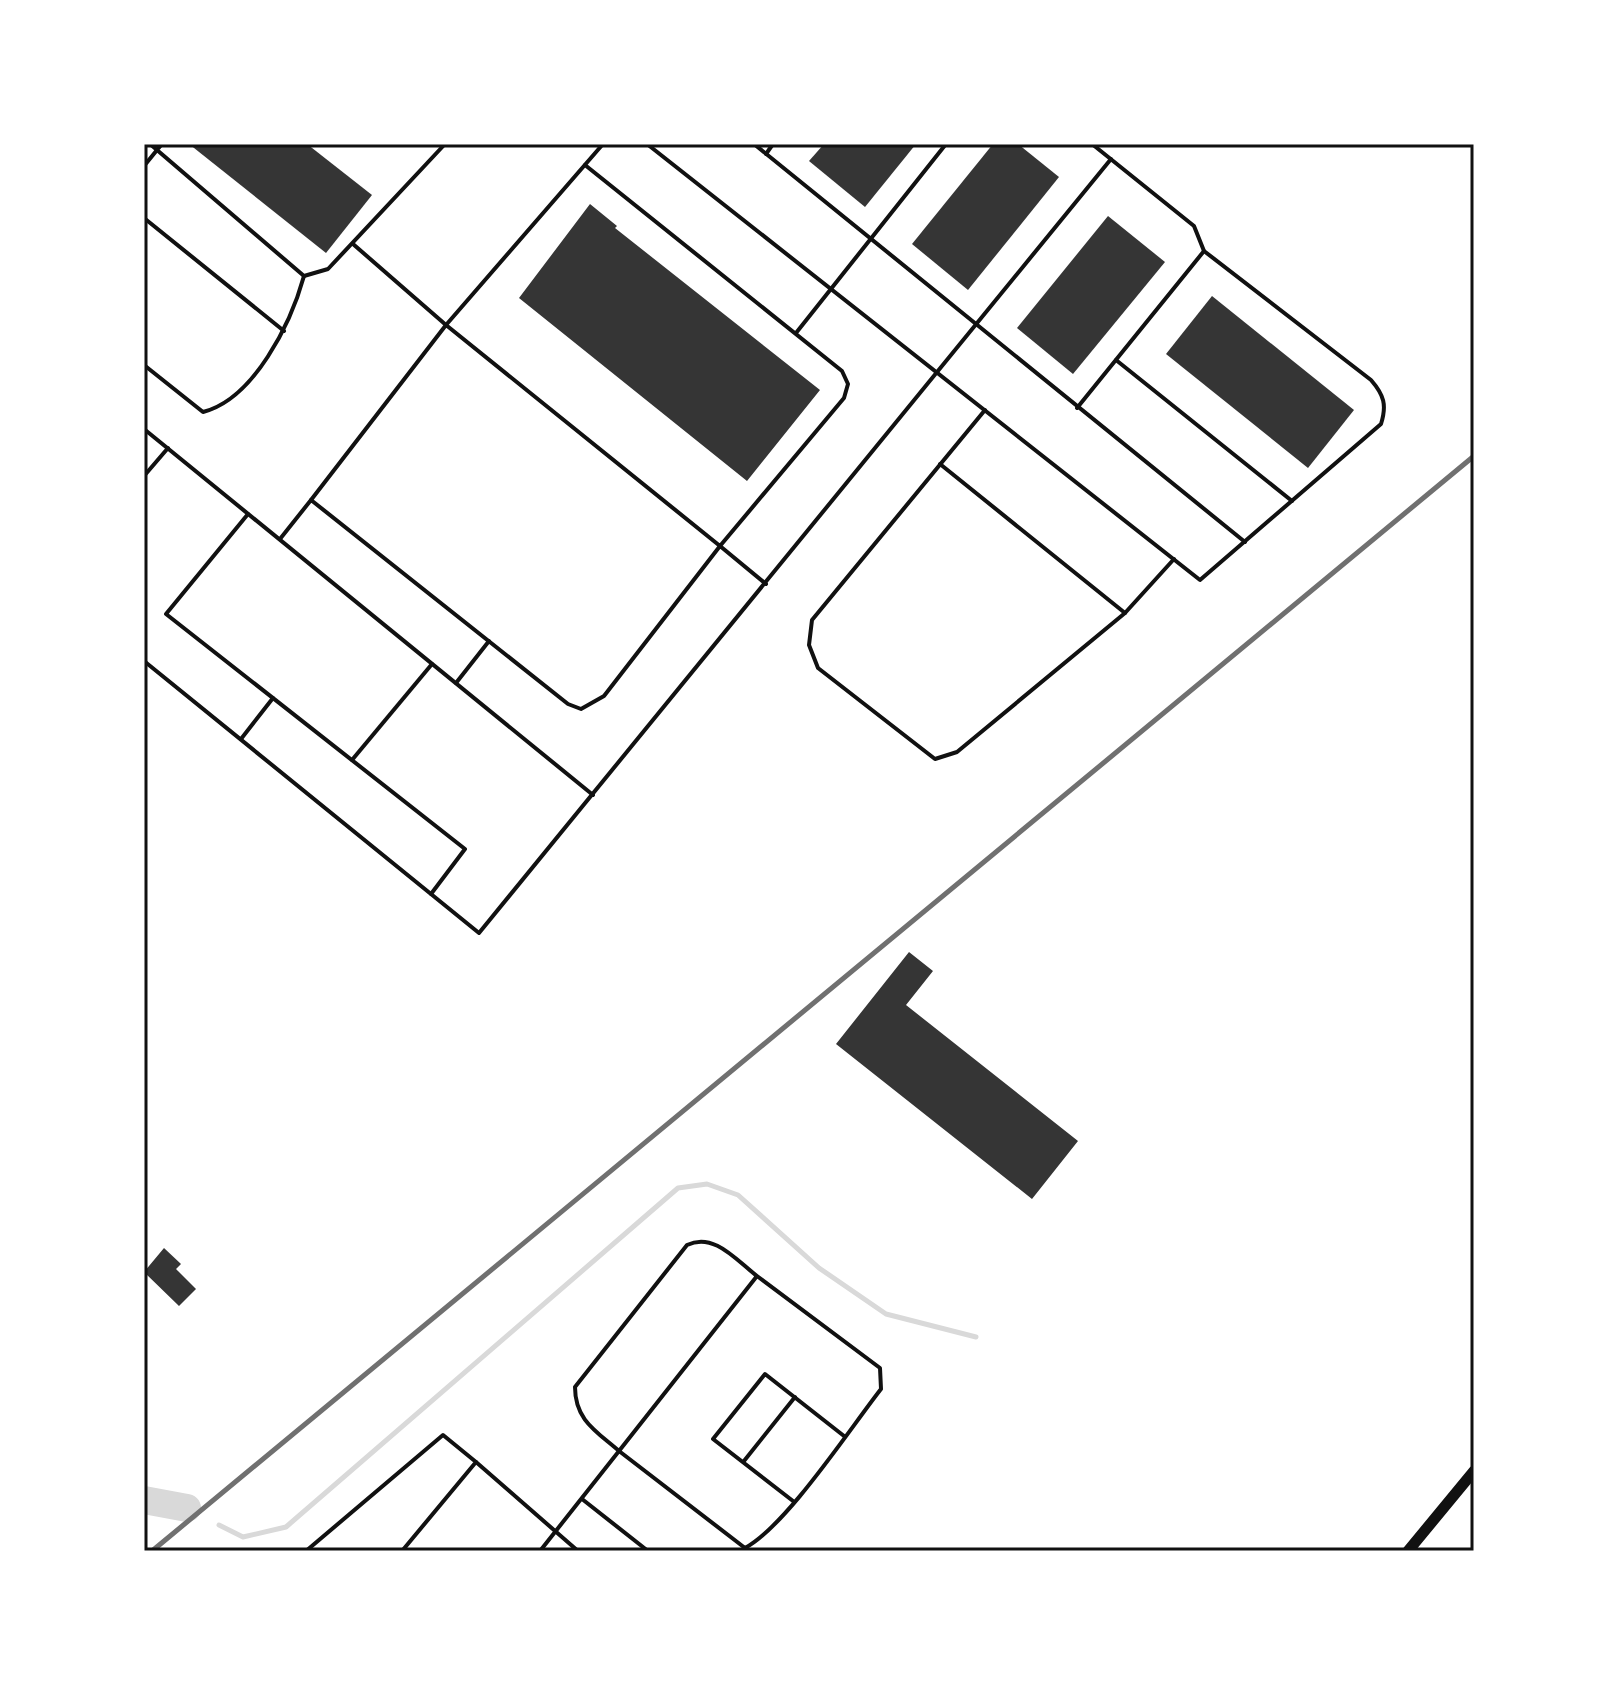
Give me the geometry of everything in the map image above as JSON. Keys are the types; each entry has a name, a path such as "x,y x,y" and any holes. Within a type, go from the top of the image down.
{"street":[{"path":"1408,1551 1474,1471"}],"lane":[{"path":"150,144 304,276"},
{"path":"144,166 162,144"},
{"path":"304,276 328,269 445,144"},
{"path":"280,539 446,325 603,144"},
{"path":"647,144 1200,580 1381,424 1385,410 1382,393 1371,380 1204,251 1194,226 1092,144"},
{"path":"754,144 1245,542"},
{"path":"766,154 773,144"},
{"path":"795,334 946,144"},
{"path":"144,661 479,933 1111,159"},
{"path":"311,500 568,704 581,709 592,706 604,696 720,546 844,398 848,384 842,371 585,165"},
{"path":"144,218 284,331"},
{"path":"353,244 446,325 766,584"},
{"path":"1077,408 1204,251"},
{"path":"144,365 203,412 229,399 278,345 304,276"},
{"path":"1116,360 1292,501"},
{"path":"985,410 812,620 809,645 818,668 935,759 957,752 1125,613 1174,559"},
{"path":"144,429 593,795"},
{"path":"144,476 168,448"},
{"path":"940,464 1125,613"},
{"path":"248,514 166,614 465,849 431,894"},
{"path":"456,683 489,641"},
{"path":"352,760 432,664"},
{"path":"241,739 273,698"},
{"path":"698,1240 713,1242 880,1368 881,1389 844,1436 764,1538 744,1550 581,1419 575,1404 575,1387 687,1245 698,1240"},
{"path":"540,1551 757,1276"},
{"path":"793,1501 713,1439 765,1374 844,1436"},
{"path":"743,1462 795,1397"},
{"path":"306,1551 443,1435 578,1551"},
{"path":"402,1551 476,1462"},
{"path":"582,1499 648,1551"}],"building":[{"path":"189,144 307,144 372,195 326,253"},
{"path":"824,144 916,144 865,207 809,161"},
{"path":"993,144 1018,144 1059,177 968,290 912,244"},
{"path":"590,204 617,226 615,228 820,390 747,481 519,298"},
{"path":"1108,216 1165,262 1073,374 1017,328"},
{"path":"1212,296 1354,410 1308,468 1166,354"},
{"path":"909,952 933,971 906,1005 1078,1141 1032,1199 836,1044"},
{"path":"164,1248 181,1264 176,1269 196,1289 179,1306 144,1272"}],"waterway":[{"path":"219,1525 243,1537 286,1527 678,1188 707,1184 738,1195 819,1268 886,1314 976,1337"},
{"path":"144,1500 187,1508"}],"railway":[{"path":"152,1551 1474,456"}]}
